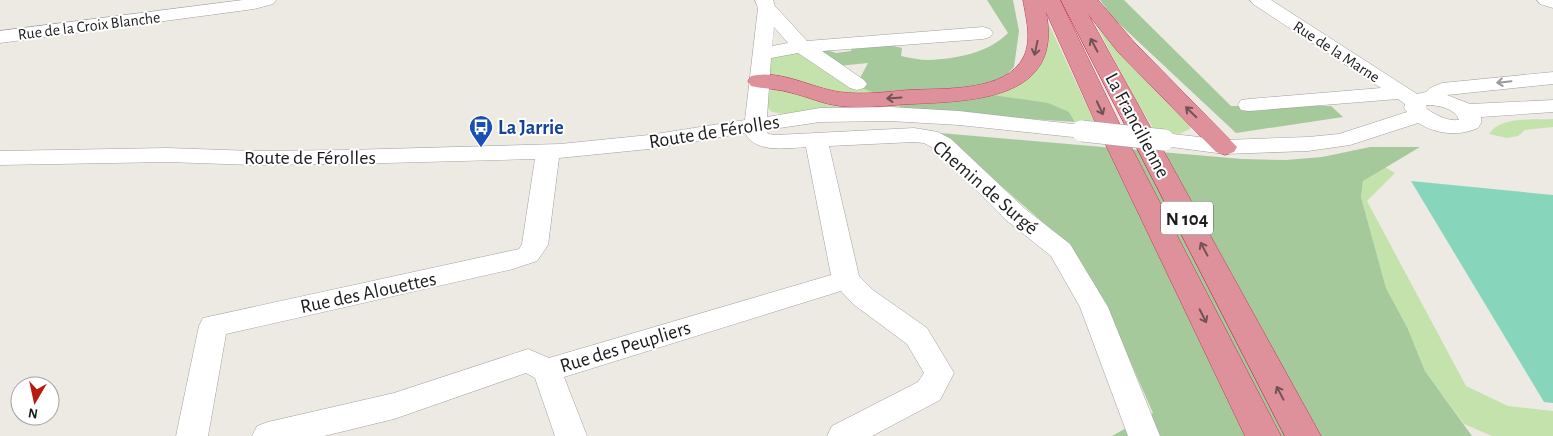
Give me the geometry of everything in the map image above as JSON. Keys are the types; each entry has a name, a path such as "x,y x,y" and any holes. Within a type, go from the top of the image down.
{"highway":[{"path":"760,81 790,85 840,99 859,100 963,94 991,89 1016,78 1032,63 1038,47 1033,0"},
{"name":"La Francilienne","path":"1050,0 1113,135 1263,436"},
{"name":"La Francilienne","path":"1071,0 1303,436"},
{"path":"1088,0 1126,46 1225,147"}],"street":[{"name":"Rue de la Croix Blanche","path":"0,36 254,4 267,0"},
{"name":"Rue de la Marne","path":"1259,0 1418,102"},
{"path":"1546,0 1553,4"},
{"path":"756,124 766,4"},
{"path":"766,4 802,46 857,84"},
{"path":"761,54 802,46 983,33"},
{"name":"Route de Férolles","path":"0,158 158,155 301,158 548,152 649,142 820,115 890,114 960,118 1225,147 1281,146 1342,140 1382,126 1418,102 1442,89 1553,78"},
{"path":"1418,102 1452,103 1466,111 1553,106"},
{"name":"Route de Férolles","path":"1249,105 1418,102"},
{"name":"Chemin de Surgé","path":"756,124 757,136 761,139 776,142 914,135 930,137 943,144 1015,214 1061,250 1094,307 1144,436"},
{"path":"816,140 846,280 862,297 917,336 939,373 929,391 843,436"},
{"name":"Rue des Alouettes","path":"192,436 213,326 513,260 528,255 535,245 548,152"},
{"name":"Rue des Peupliers","path":"268,436 394,406 528,361 547,370 846,280"},
{"path":"547,370 570,436"}],"green space":[{"path":"987,0 1013,0 1019,31 1014,67 1004,77 989,85 879,95 860,87 860,78 868,63 838,66 817,51 824,49 836,53 851,51 853,46 886,44 902,48 901,56 919,59 929,60 971,54 991,46 1008,33"},
{"path":"1100,0 1124,0 1231,106 1331,106 1343,117 1236,133 1113,18"},
{"path":"1085,4 1191,122 1190,129 1179,134 1155,131 1135,99"},
{"path":"1045,18 1095,123 1075,122 1069,112 986,94 1018,81"},
{"path":"799,52 879,95 846,94 769,75 766,62 772,58"},
{"path":"777,87 905,101 902,110 784,114 772,112 765,106 768,92"},
{"path":"986,94 1048,103 1069,112 1075,122 902,110 899,105"},
{"path":"1528,119 1553,119 1553,127 1525,130 1518,136 1507,138 1489,134 1494,128 1509,122"},
{"path":"940,133 1242,159 1286,160 1322,157 1370,147 1420,147 1363,181 1361,197 1386,288 1408,329 1425,371 1472,436 1112,436 1153,413 1104,302 1062,239"},
{"path":"1385,167 1395,173 1367,201 1466,386 1508,406 1553,411 1553,436 1492,436 1464,424 1425,371 1408,329 1386,288 1361,197 1363,181"},
{"path":"1411,181 1553,195 1553,403 1544,402"}],"place":[{"name":"La Jarrie","path":"481,148"}]}
